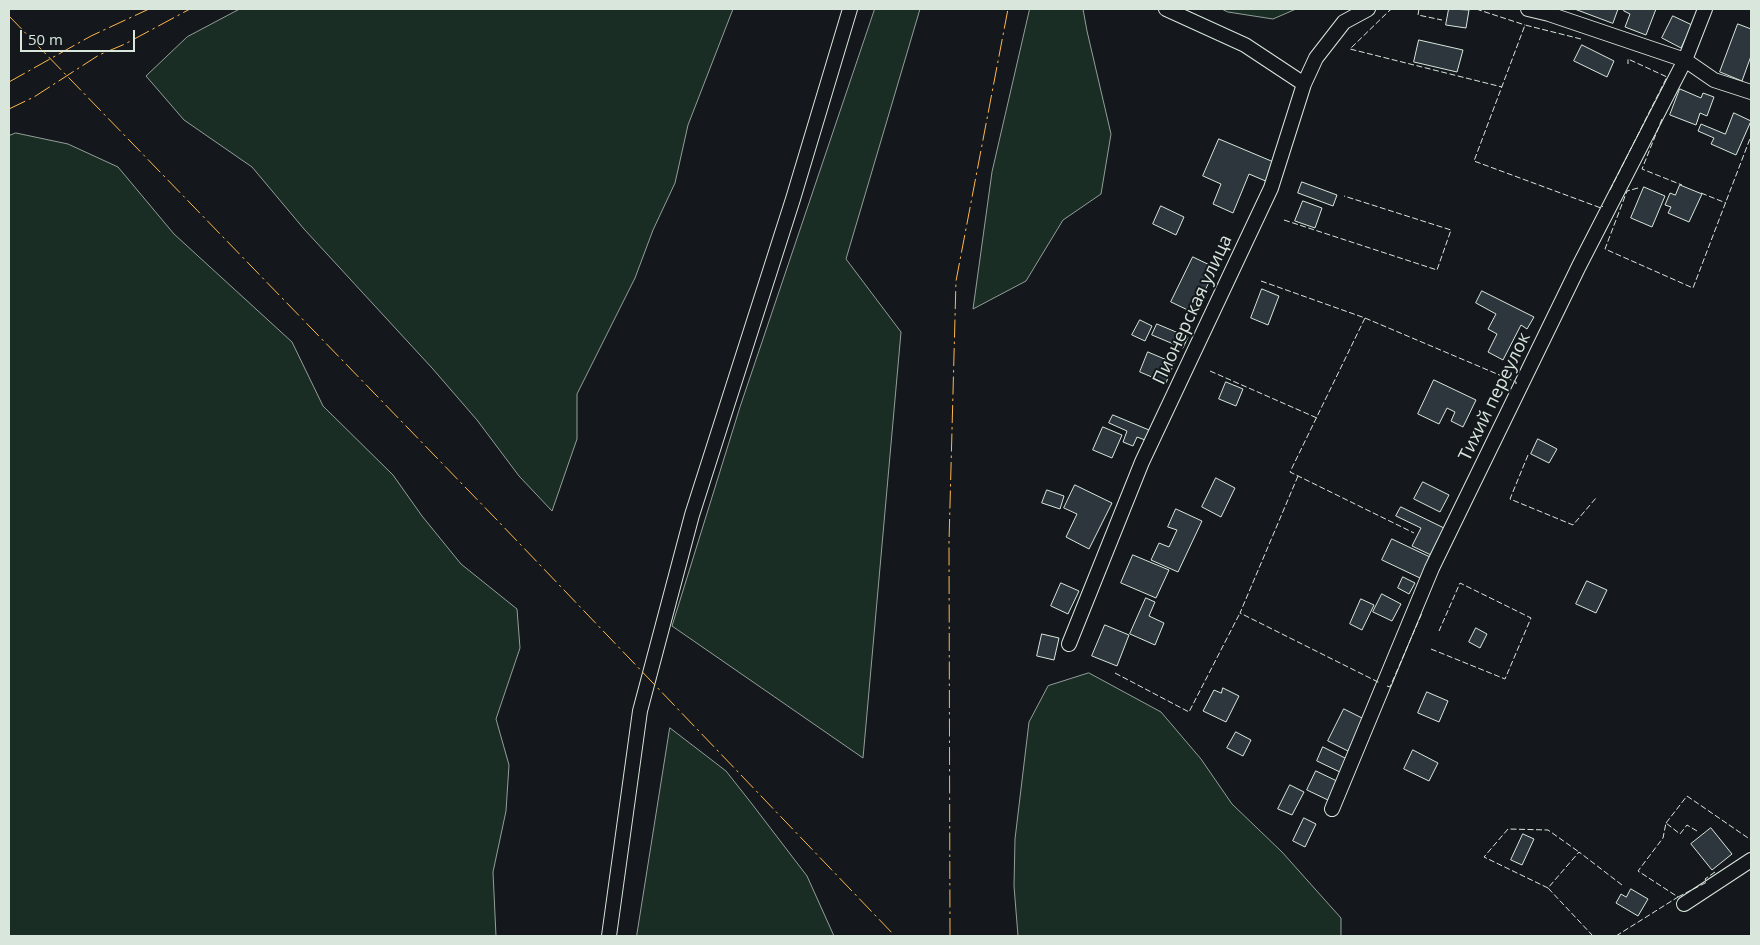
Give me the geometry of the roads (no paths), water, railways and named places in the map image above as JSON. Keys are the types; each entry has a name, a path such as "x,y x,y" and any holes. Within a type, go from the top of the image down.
{"street":[{"path":"609,936 640,711 692,515 793,199 850,9"},
{"path":"1166,9 1245,45 1304,84"},
{"name":"Пионерская улица","path":"1069,644 1142,462 1271,188 1304,84 1316,58 1344,22 1368,9"},
{"path":"1528,9 1549,14 1685,60 1714,80 1751,92"},
{"name":"Тихий переулок","path":"1332,809 1432,568 1579,266 1685,60 1705,9"},
{"path":"1684,904 1751,860"}]}
